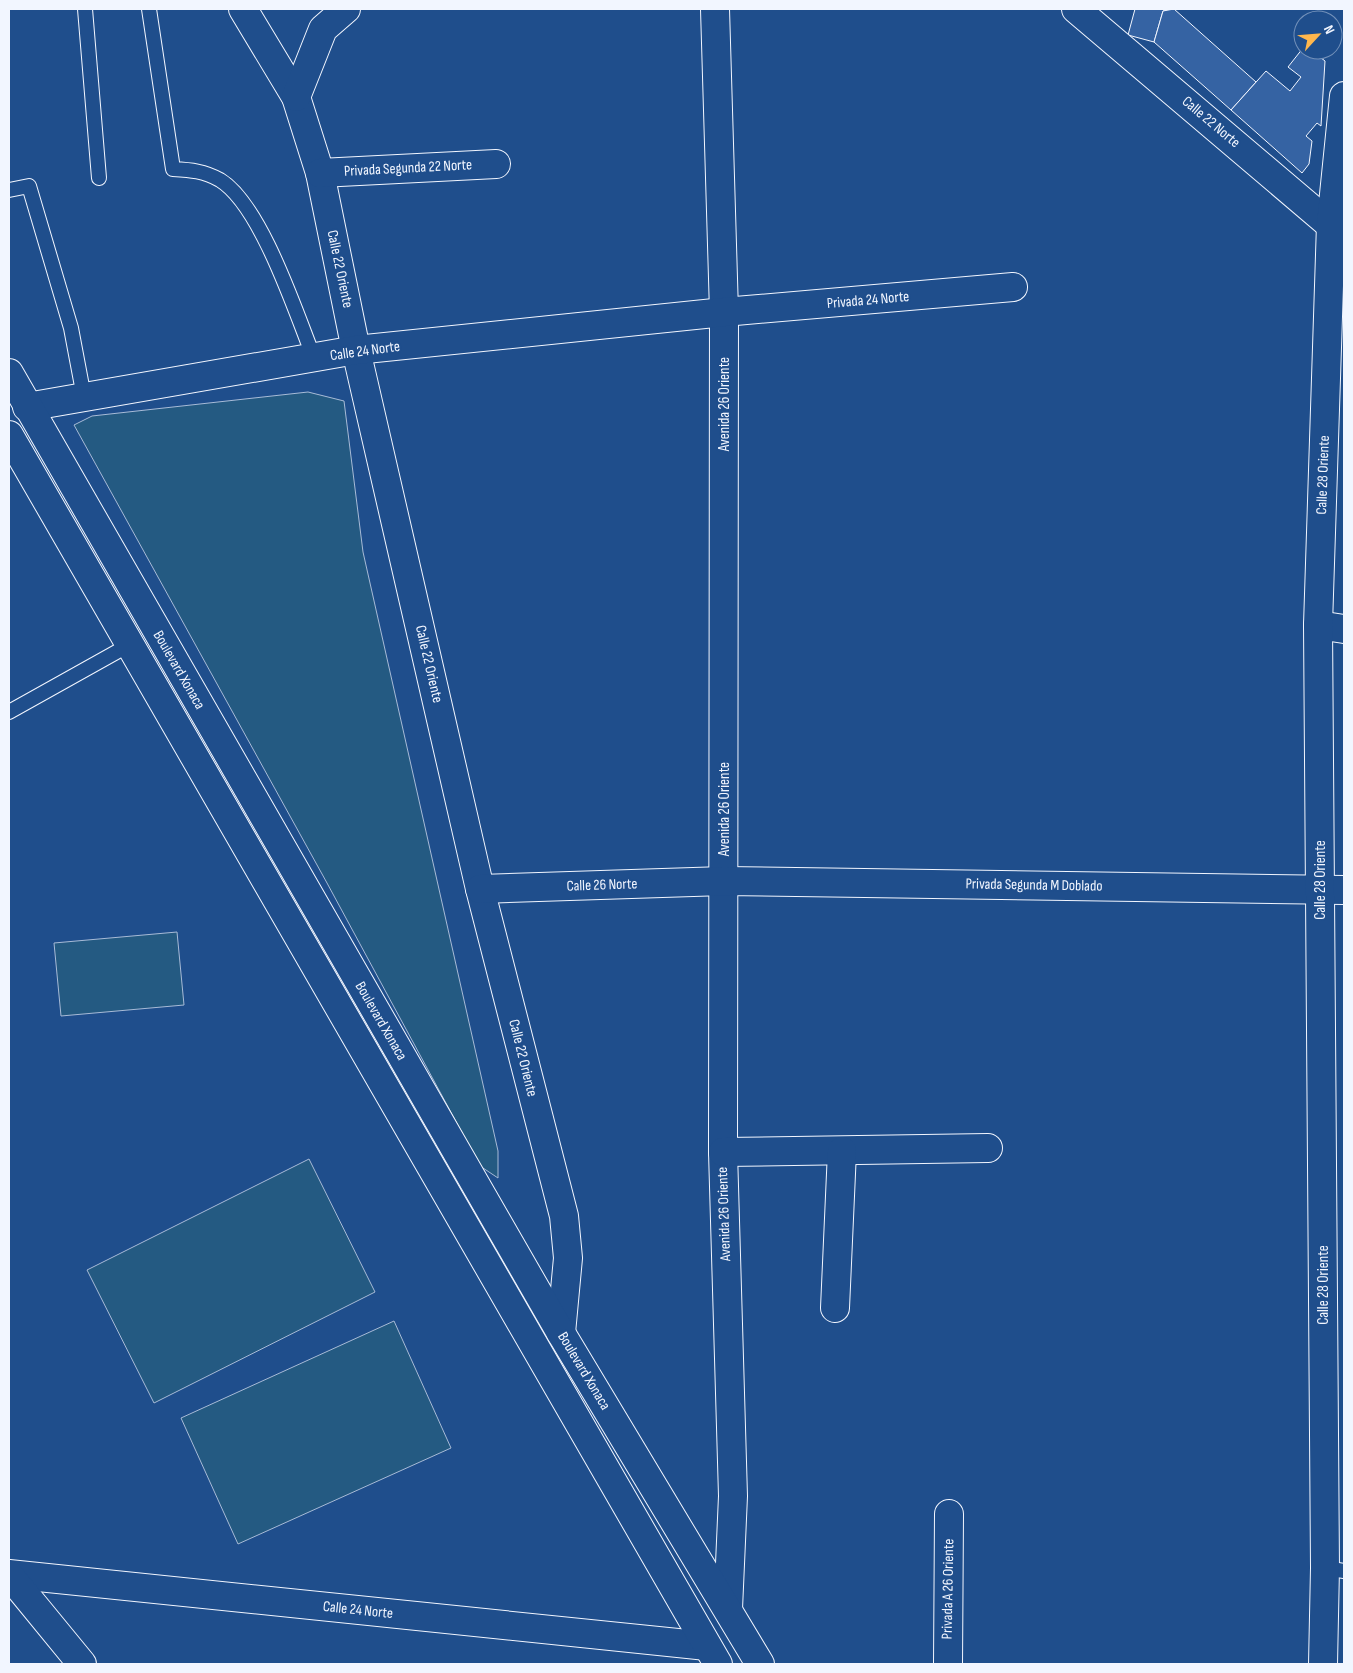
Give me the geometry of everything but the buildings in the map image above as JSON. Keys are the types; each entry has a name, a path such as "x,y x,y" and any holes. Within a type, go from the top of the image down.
{"street":[{"name":"Calle 22 Oriente","path":"243,9 296,97 320,173 356,350 480,889 564,1216 568,1258 561,1333"},
{"path":"296,97 323,30 346,9"},
{"name":"Avenida 26 Oriente","path":"715,9 724,312 722,1152 733,1496 728,1609"},
{"name":"Calle 22 Norte","path":"1076,9 1338,230"},
{"name":"Calle 28 Oriente","path":"1323,1664 1335,1570 1331,627 1338,230 1344,96"},
{"name":"Privada Segunda 22 Norte","path":"320,173 496,164"},
{"name":"Privada 24 Norte","path":"724,312 1013,288"},
{"name":"Calle 24 Norte","path":"18,408 356,350 724,312"},
{"name":"Boulevard Xonaca","path":"9,373 18,408 561,1333 760,1664"},
{"name":"Boulevard Xonaca","path":"9,435 713,1655"},
{"name":"Calle 26 Norte","path":"480,889 724,881"},
{"name":"Privada Segunda M Doblado","path":"724,881 1332,889"},
{"path":"722,1152 988,1148"},
{"path":"835,1308 842,1150"},
{"name":"Privada A 26 Oriente","path":"948,1664 949,1514"},
{"name":"Calle 24 Norte","path":"9,1574 713,1655"},
{"path":"9,1574 82,1664"}],"lane":[{"path":"85,9 99,178"},
{"path":"149,9 173,169 201,170 222,181 240,198 262,235 314,358"},
{"path":"9,190 29,186 70,328 84,397"},
{"path":"9,712 129,645"}],"shaded area":[{"path":"308,392 344,401 363,552 498,1151 498,1178 480,1166 327,883 74,425 92,416"},
{"path":"177,932 184,1005 61,1016 54,943"},
{"path":"309,1159 375,1292 154,1403 87,1270"},
{"path":"394,1321 451,1448 238,1544 181,1418"}]}
